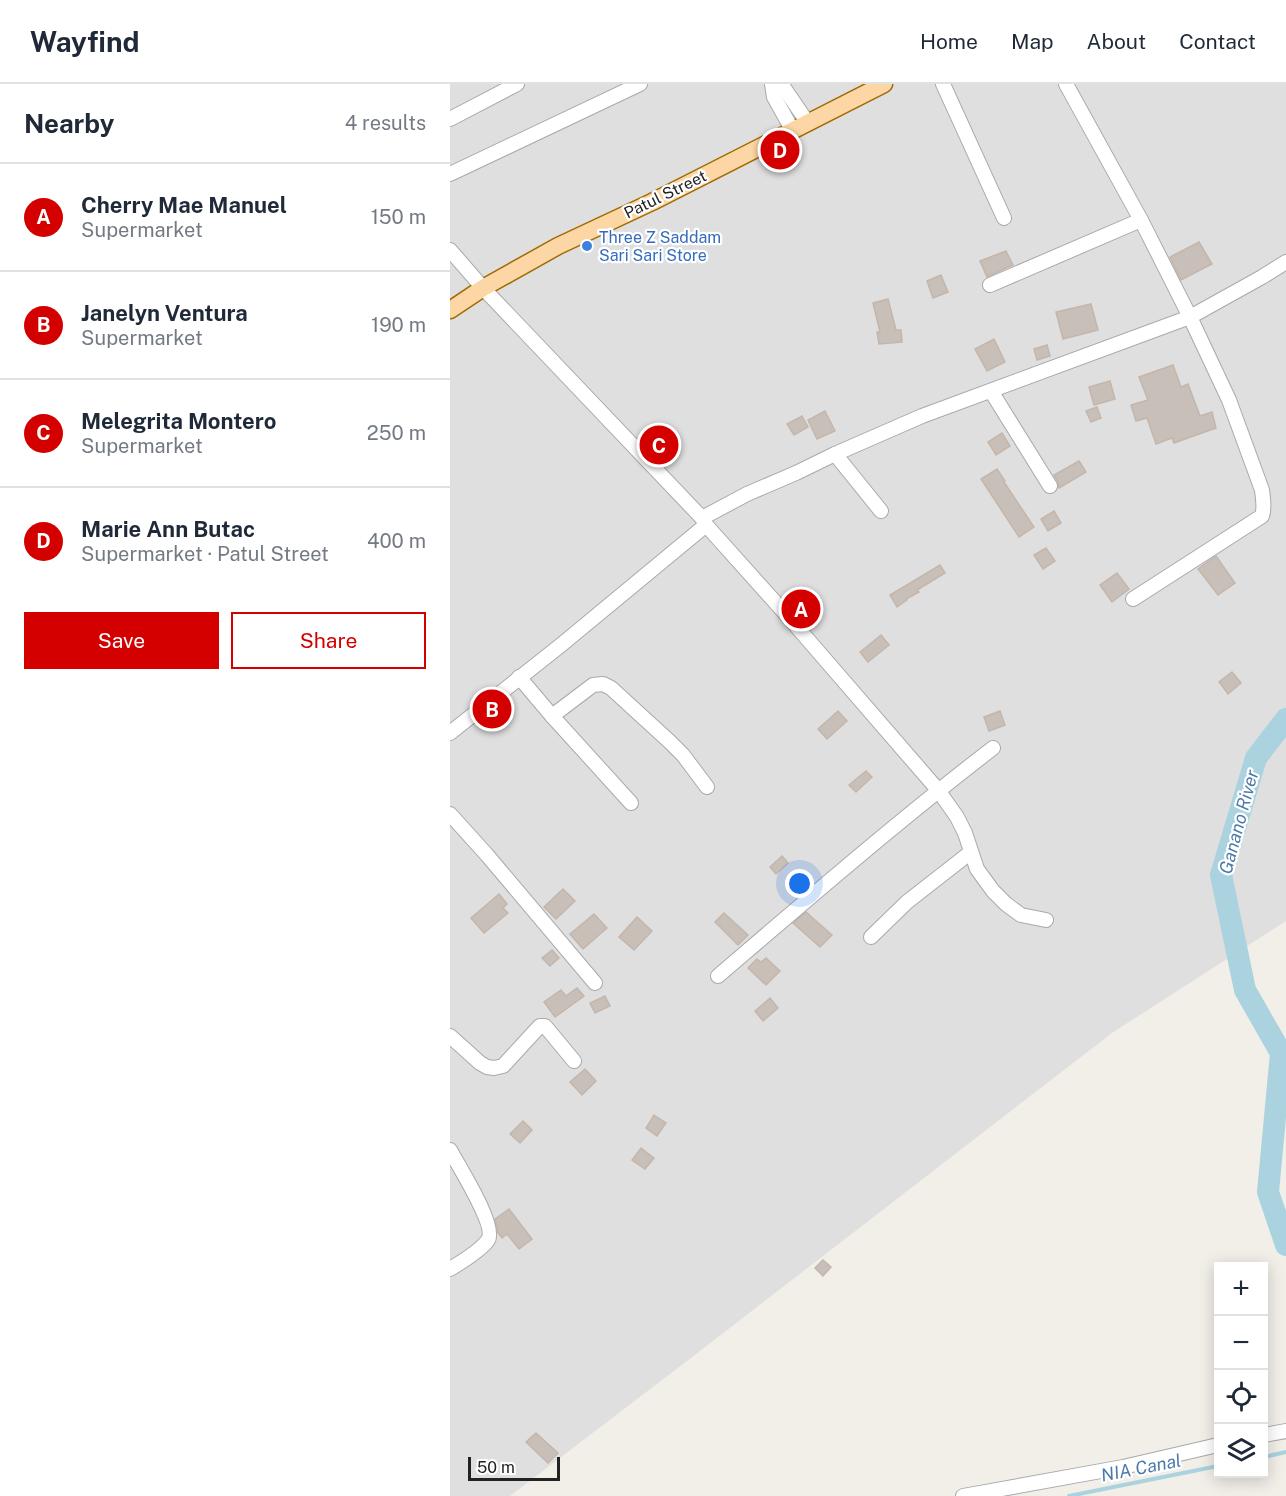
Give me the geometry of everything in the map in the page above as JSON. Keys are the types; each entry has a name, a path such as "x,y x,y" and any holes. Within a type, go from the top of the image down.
{"main road":[{"name":"Patul Street","path":"450,310 483,288 558,246 652,202 884,84"}],"street":[{"path":"450,119 516,84"},
{"path":"450,174 640,84"},
{"path":"772,84 774,97 801,127"},
{"path":"778,84 784,88 801,127"},
{"path":"943,84 1004,218"},
{"path":"1066,84 1142,220 1190,316 1229,400 1262,490 1264,510 1262,516 1133,598"},
{"path":"990,285 1142,220"},
{"path":"450,250 483,288 704,521 938,790 957,817 977,869 993,891 1021,915 1046,920"},
{"path":"450,733 704,521 747,494 922,416 1190,316 1286,262"},
{"path":"991,391 1050,486"},
{"path":"835,454 881,511"},
{"path":"519,677 631,803"},
{"path":"552,716 593,685 603,684 611,688 670,742 707,787"},
{"path":"717,976 938,790 993,748"},
{"path":"450,814 595,983"},
{"path":"871,937 907,902 971,852"},
{"path":"450,1036 480,1063 494,1068 503,1066 540,1026 545,1026 574,1061"},
{"path":"450,1150 483,1211 490,1232 487,1241 468,1258 450,1269"},
{"path":"1268,1435 1286,1431"},
{"path":"963,1496 1122,1467 1214,1446"}],"shaded area":[{"path":"450,84 1286,84 1286,921 1112,1033 510,1496 450,1496"}],"building":[{"path":"1199,242 1212,264 1181,280 1170,257"},
{"path":"1006,251 1013,265 987,277 980,261"},
{"path":"941,275 948,292 933,298 927,281"},
{"path":"888,299 896,330 901,330 902,342 879,344 877,332 880,332 873,303"},
{"path":"1091,304 1098,330 1063,339 1056,312"},
{"path":"994,339 1005,362 987,371 975,349"},
{"path":"1047,345 1050,356 1037,360 1034,349"},
{"path":"1173,365 1181,387 1188,384 1200,416 1212,412 1216,428 1174,443 1172,438 1156,444 1147,418 1136,421 1131,405 1148,400 1139,377"},
{"path":"1110,381 1115,399 1094,405 1089,387"},
{"path":"1097,407 1101,418 1091,422 1086,411"},
{"path":"825,411 835,431 817,439 808,420"},
{"path":"802,416 808,427 794,435 787,424"},
{"path":"1002,433 1010,446 996,455 988,442"},
{"path":"1079,461 1086,472 1059,488 1054,475"},
{"path":"997,469 1034,527 1019,537 981,479"},
{"path":"1054,511 1061,523 1048,531 1041,519"},
{"path":"1046,548 1055,561 1043,569 1034,555"},
{"path":"1216,556 1235,583 1218,595 1198,569"},
{"path":"940,565 945,573 917,590 919,592 897,607 890,595"},
{"path":"1117,573 1129,589 1112,602 1100,585"},
{"path":"881,635 889,645 868,662 860,652"},
{"path":"1232,672 1241,683 1228,694 1219,682"},
{"path":"838,711 847,721 827,739 818,729"},
{"path":"1000,711 1005,725 989,731 984,717"},
{"path":"866,771 872,777 856,792 849,785"},
{"path":"782,856 788,863 776,874 770,867"},
{"path":"563,889 575,901 556,919 544,907"},
{"path":"499,894 507,904 503,908 508,913 484,933 471,918"},
{"path":"806,912 832,935 820,947 793,923"},
{"path":"724,913 748,935 738,945 715,922"},
{"path":"594,914 607,928 583,949 570,934"},
{"path":"637,917 652,931 634,950 619,937"},
{"path":"552,950 559,958 550,966 542,958"},
{"path":"766,958 780,971 766,985 748,968 757,959 761,962"},
{"path":"577,988 584,996 555,1017 544,1002 561,990 566,996"},
{"path":"605,996 610,1006 595,1013 590,1003"},
{"path":"770,998 778,1008 763,1021 755,1011"},
{"path":"585,1069 596,1081 582,1095 570,1082"},
{"path":"654,1115 666,1123 657,1136 646,1128"},
{"path":"523,1121 532,1130 520,1143 510,1134"},
{"path":"641,1148 654,1158 645,1169 632,1160"},
{"path":"509,1209 532,1239 519,1249 507,1234 502,1238 498,1233 495,1219"},
{"path":"823,1260 831,1267 823,1276 815,1268"},
{"path":"536,1433 558,1453 548,1463 526,1442"}],"waterway":[{"name":"Ganano River","path":"1286,719 1256,758 1221,875 1245,990 1281,1053 1268,1192 1286,1245"},
{"name":"NIA Canal","path":"1268,1456 1286,1452"},
{"name":"NIA Canal","path":"1069,1496 1214,1467"}],"place":[{"name":"Marie Ann Butac","path":"780,150"},
{"name":"Three Z Saddam Sari Sari Store","path":"587,246"},
{"name":"Melegrita Montero","path":"659,445"},
{"name":"Cherry Mae Manuel","path":"801,609"},
{"name":"Janelyn Ventura","path":"492,709"}]}
